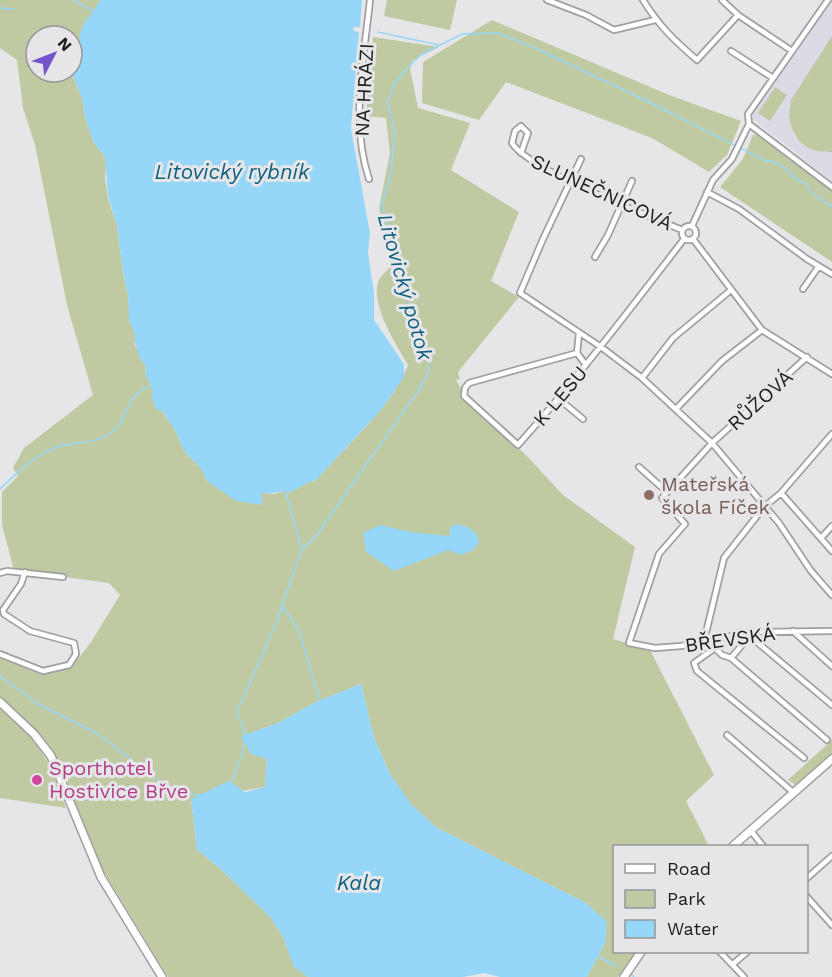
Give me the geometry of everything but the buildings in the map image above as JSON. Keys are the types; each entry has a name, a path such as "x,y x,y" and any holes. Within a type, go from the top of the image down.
{"street":[{"name":"NA HRÁZI","path":"369,179 358,128 370,0"},
{"path":"547,0 586,15 614,30 655,20"},
{"path":"643,0 655,20 697,60 738,15"},
{"path":"722,0 738,15 792,51"},
{"path":"692,226 707,192 717,175 735,154 743,139 749,123 748,114 828,0"},
{"path":"731,51 773,78"},
{"path":"749,123 832,187"},
{"name":"SLUNEČNICOVÁ","path":"521,153 528,133 520,126 515,131 512,143 521,153 529,159 571,181 682,230"},
{"path":"581,159 520,293 602,347 642,378 712,442 779,523 811,571 832,595"},
{"path":"595,257 608,235 632,181"},
{"path":"707,192 739,209 832,274"},
{"name":"SLUNEČNICOVÁ","path":"685,226 692,226 696,232 693,239 684,239 682,236 685,226"},
{"name":"K LESU","path":"577,353 469,382 464,396 518,445 602,347 684,239"},
{"name":"SLUNEČNICOVÁ","path":"693,239 762,330 832,374"},
{"path":"803,289 819,266"},
{"path":"642,378 673,338 731,290"},
{"path":"676,409 722,361 762,330"},
{"path":"579,333 577,353 586,365"},
{"name":"RŮŽOVÁ","path":"667,492 712,442 807,357"},
{"path":"559,399 583,419"},
{"path":"704,641 724,558 764,507 781,493 832,434"},
{"path":"639,467 667,492"},
{"name":"BŘEVSKÁ","path":"667,492 662,498 685,524 659,554 629,643 655,648 681,646 753,632 832,631"},
{"path":"781,493 832,551"},
{"path":"821,538 832,526"},
{"path":"0,573 25,572 63,577"},
{"path":"0,654 43,671 69,665 76,654 74,643 30,630 4,614 3,609 21,584 25,572"},
{"path":"792,631 832,666"},
{"path":"731,658 753,632 758,643 832,705"},
{"path":"716,639 715,648 694,663 697,671 804,758"},
{"path":"715,648 722,655 731,658 827,740"},
{"path":"0,702 34,734 51,756 101,877 162,977"},
{"path":"727,735 794,793"},
{"path":"735,845 832,759"},
{"path":"751,831 762,845"},
{"path":"808,878 832,856"},
{"path":"808,897 832,924"},
{"path":"624,977 640,953"},
{"path":"722,953 744,977"},
{"path":"732,964 745,953"}],"shaded area":[{"path":"832,2 832,181 752,118"}],"green space":[{"path":"0,0 101,0 84,36 84,24 24,24 24,84 76,84 93,141 105,157 108,199 117,225 130,320 135,334 135,345 145,364 146,376 152,386 152,398 174,428 185,452 201,468 207,481 263,505 260,493 291,492 316,480 392,395 408,365 385,323 377,298 380,278 393,264 379,208 390,153 386,118 366,116 373,37 439,47 413,60 410,69 418,108 470,123 451,170 519,212 491,281 519,297 458,372 460,379 456,380 463,392 462,396 526,455 563,495 635,547 613,639 650,650 714,775 686,801 708,845 613,845 613,953 635,953 618,977 587,977 605,943 586,903 437,828 410,804 390,774 374,738 361,684 316,702 276,724 242,736 267,758 265,787 191,799 197,849 271,918 283,937 294,966 308,977 168,977 104,872 54,755 36,733 0,698 0,657 41,675 71,668 91,642 120,595 109,583 14,570 2,525 2,492 18,476 13,468 24,448 93,395 67,305 35,145 23,108 17,60 0,48"},
{"path":"387,0 457,0 450,30 384,16"},
{"path":"492,20 669,95 741,121 727,155 709,172 652,138 506,82 479,120 422,103 423,62"},
{"path":"832,36 832,152 808,148 799,141 792,129 789,116 791,100"},
{"path":"775,87 787,95 770,121 758,113"},
{"path":"760,134 832,190 832,262 720,187 743,159 753,135"},
{"path":"0,706 32,737 50,765 66,808 0,798"},
{"path":"832,740 832,755 797,786 788,780"}],"water":[{"name":"Litovický rybník","path":"101,0 362,0 360,27 354,27 353,31 359,32 351,128 370,233 368,253 374,293 374,320 404,364 404,377 381,410 316,480 291,492 261,493 263,505 236,501 207,481 201,468 185,452 174,428 163,412 156,409 152,398 152,386 146,376 145,364 140,359 135,334 129,320 128,295 117,225 108,197 105,157 93,141 76,84 84,84 84,24"},
{"path":"457,524 471,530 479,542 473,550 461,555 448,550 394,571 366,552 363,533 380,525 410,532 450,536 450,528"},
{"name":"Kala","path":"361,684 374,738 390,774 411,804 437,828 586,903 607,922 605,943 587,977 500,977 484,973 463,977 308,977 294,967 283,937 271,918 197,849 191,799 229,781 245,792 265,787 267,759 251,754 241,736 276,724 316,702"}],"waterway":[{"path":"74,0 94,12"},
{"path":"0,8 14,9"},
{"name":"Litovický potok","path":"378,32 439,45"},
{"name":"Litovický potok","path":"320,700 299,631 282,605 302,550 318,533 418,391 427,376 429,367 382,205 391,173 395,131 387,102 394,85 405,70 422,54 462,34 498,33 651,103 766,161 778,164 807,184 811,192 832,207"},
{"path":"0,489 27,464 51,449 97,440 109,434 121,421 136,395 153,385"},
{"name":"Litovický potok","path":"285,490 302,549"},
{"path":"244,735 237,712 282,606"},
{"name":"Litovický potok","path":"0,676 38,704 98,734 164,785 181,792 200,795"},
{"path":"231,783 243,752 244,739"},
{"path":"597,956 617,966"}],"place":[{"name":"Mateřská škola Fíček","path":"649,495"},
{"name":"Sporthotel Hostivice Břve","path":"37,780"}]}
